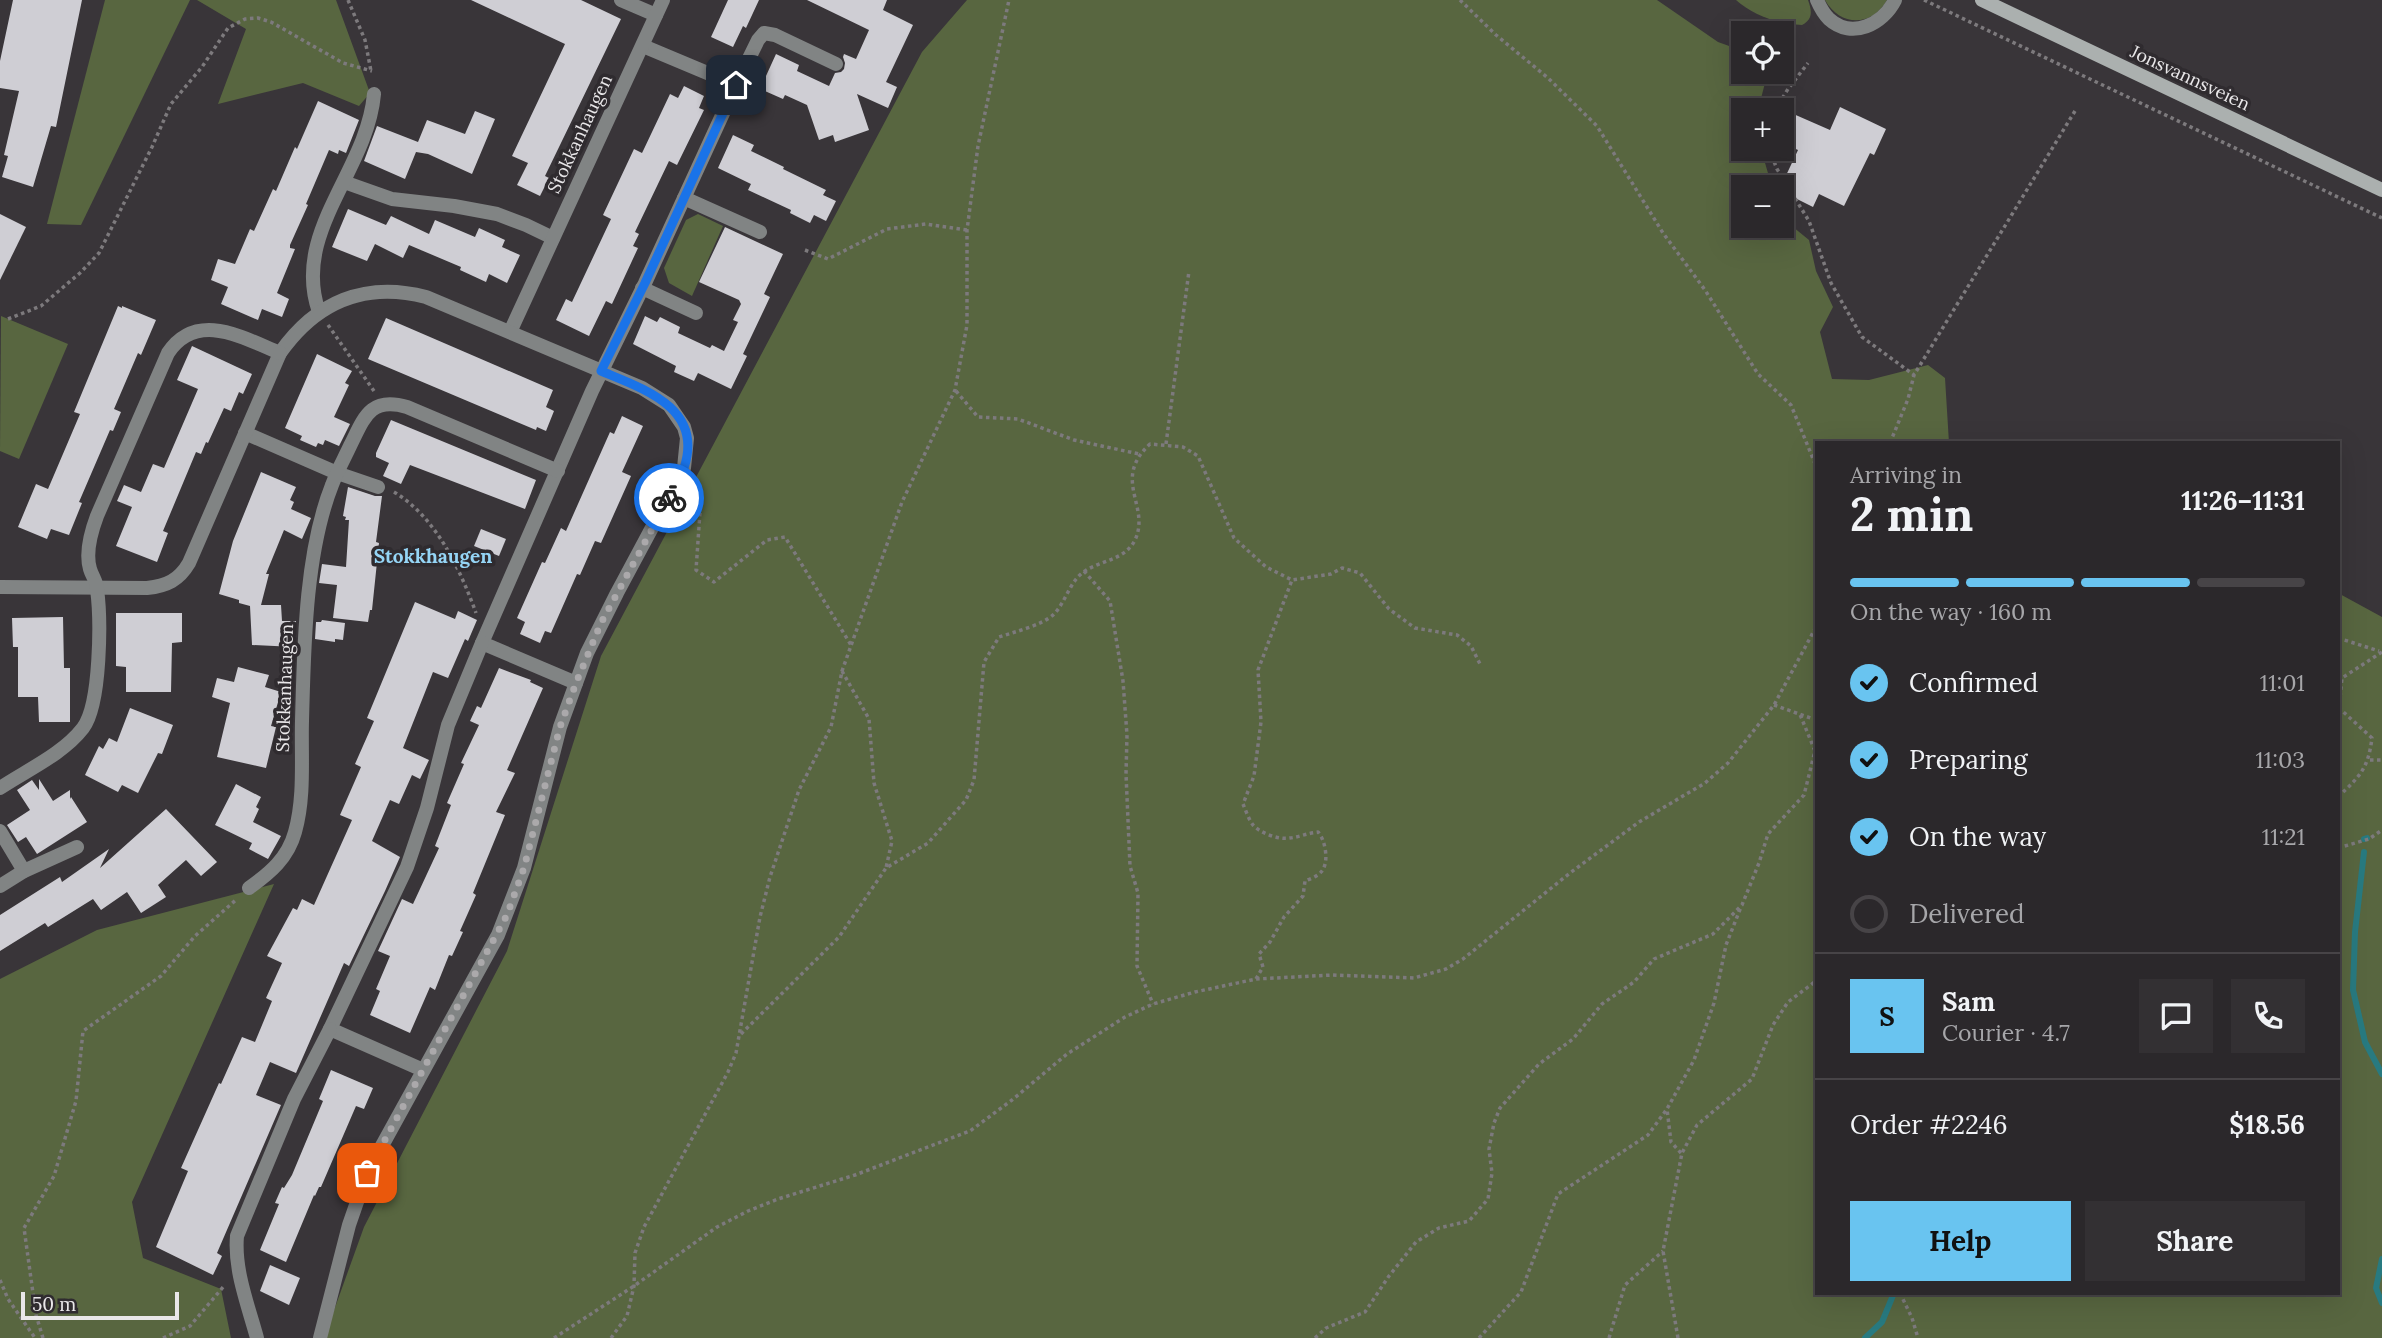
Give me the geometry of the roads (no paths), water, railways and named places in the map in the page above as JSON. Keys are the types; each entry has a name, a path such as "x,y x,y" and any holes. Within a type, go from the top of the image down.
{"main road":[{"name":"Jonsvannsveien","path":"1982,0 2382,190"}],"street":[{"path":"621,0 656,15"},
{"name":"Stokkanhaugen","path":"510,332 663,0"},
{"path":"1817,0 1831,20 1843,27 1858,28 1881,20 1895,0"},
{"path":"257,1338 236,1249 241,1222 293,1099 330,1029 407,867 427,808 448,725 601,371 758,40 764,33 775,35 836,64"},
{"path":"643,46 736,85"},
{"path":"319,312 312,279 314,251 368,126 374,94"},
{"path":"344,182 392,199 497,214 553,238"},
{"path":"684,198 760,232"},
{"path":"642,288 696,313"},
{"path":"0,587 157,587 168,584 184,572 280,353 295,332 319,312 360,294 407,292 426,297 657,395 679,417 687,438 684,468 601,623 576,683 560,727 524,868 498,935 367,1173 357,1199 320,1338"},
{"path":"0,788 66,743 87,722 91,712 96,684 97,587 89,564 93,527 172,346 186,334 220,330 280,353"},
{"name":"Stokkanhaugen","path":"249,888 279,863 292,842 298,821 307,610 319,534 337,473 369,412 383,404 407,407 558,471"},
{"path":"245,433 337,473 377,487"},
{"path":"482,643 576,683"},
{"path":"0,831 24,871"},
{"path":"0,886 24,871 77,847"},
{"path":"330,1029 423,1070"}],"waterway":[{"path":"2364,852 2355,932 2353,990 2365,1042 2382,1074"},
{"path":"2382,1259 2376,1288 2382,1303"},
{"path":"1865,1338 1882,1322 1893,1295"}],"district":[{"name":"Stokkhaugen","path":"433,556"}]}
